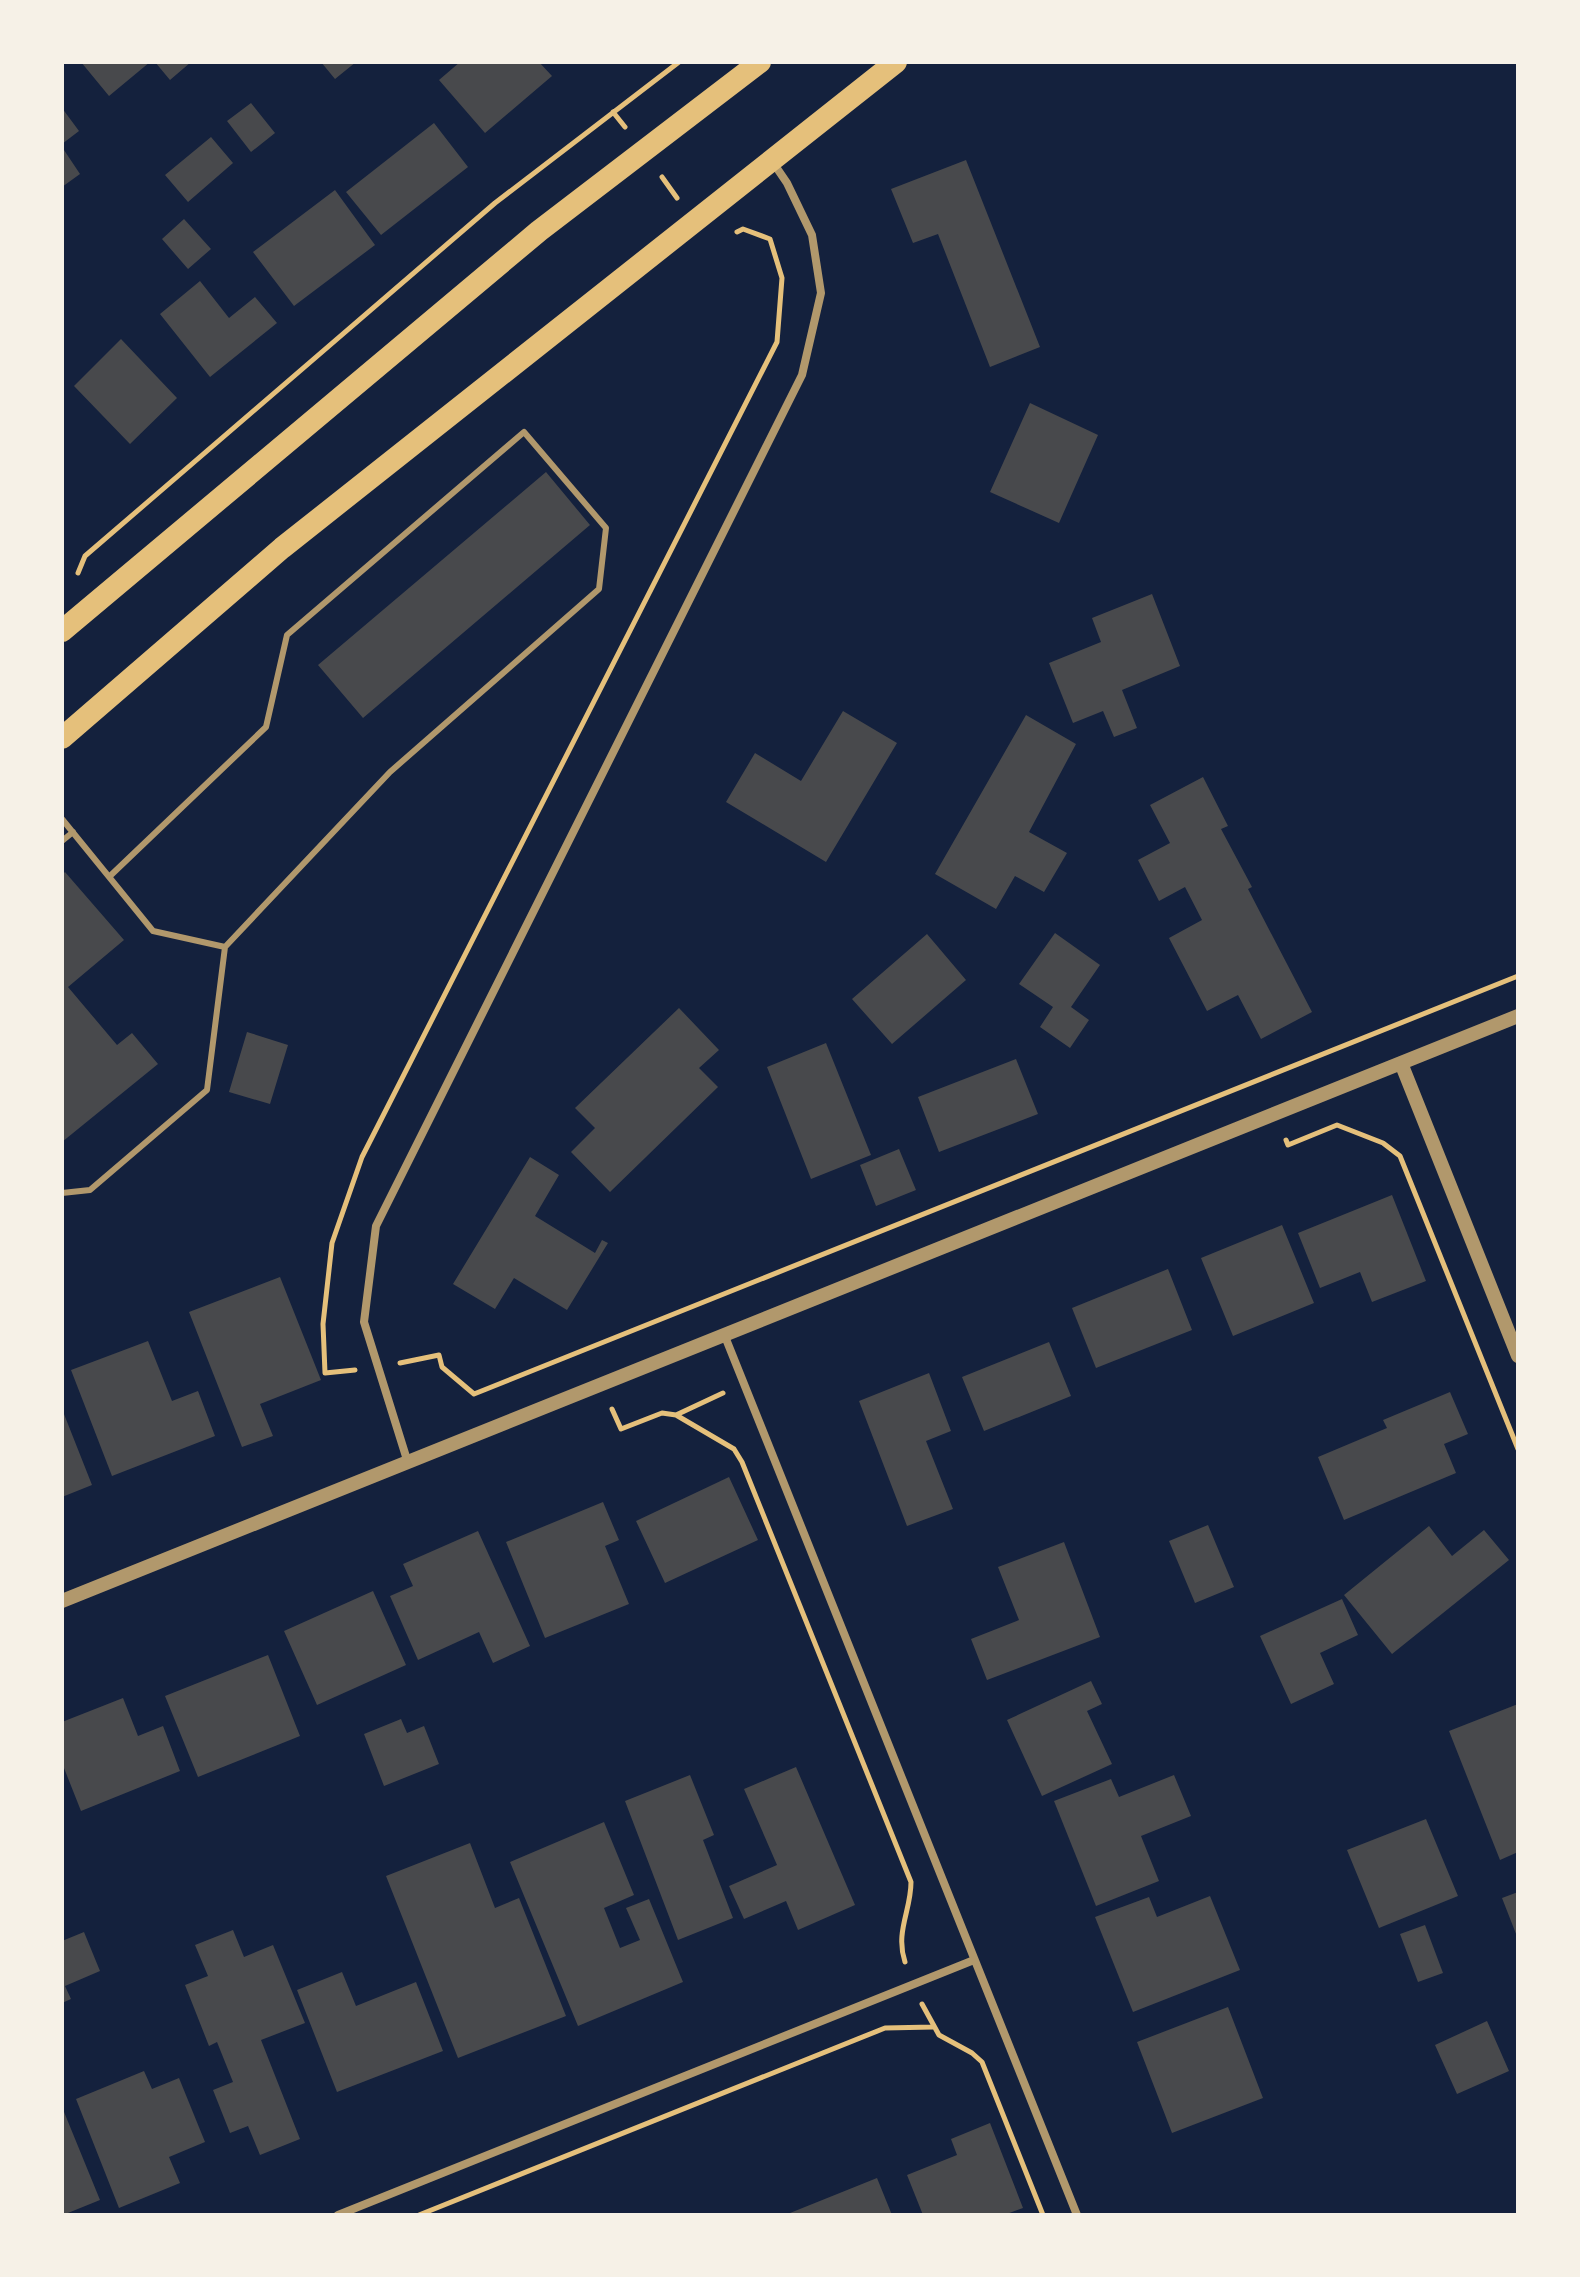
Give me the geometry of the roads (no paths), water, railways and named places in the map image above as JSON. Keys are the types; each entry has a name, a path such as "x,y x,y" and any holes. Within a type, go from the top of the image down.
{"highway":[{"path":"62,631 539,231 760,62"},
{"path":"62,738 282,548 896,62"}],"street":[{"path":"408,1463 364,1322 376,1226 802,375 821,293 812,235 787,183 772,161"},
{"path":"62,1601 1518,1016"},
{"path":"1401,1063 1518,1356"},
{"path":"724,1333 1077,2215"},
{"path":"338,2215 974,1960"}],"lane":[{"path":"62,1193 90,1190 207,1090 225,947 390,772 599,589 606,528 524,432 287,635 266,727 109,877"},
{"path":"62,819 153,931 225,947"},
{"path":"62,841 73,832"}]}
